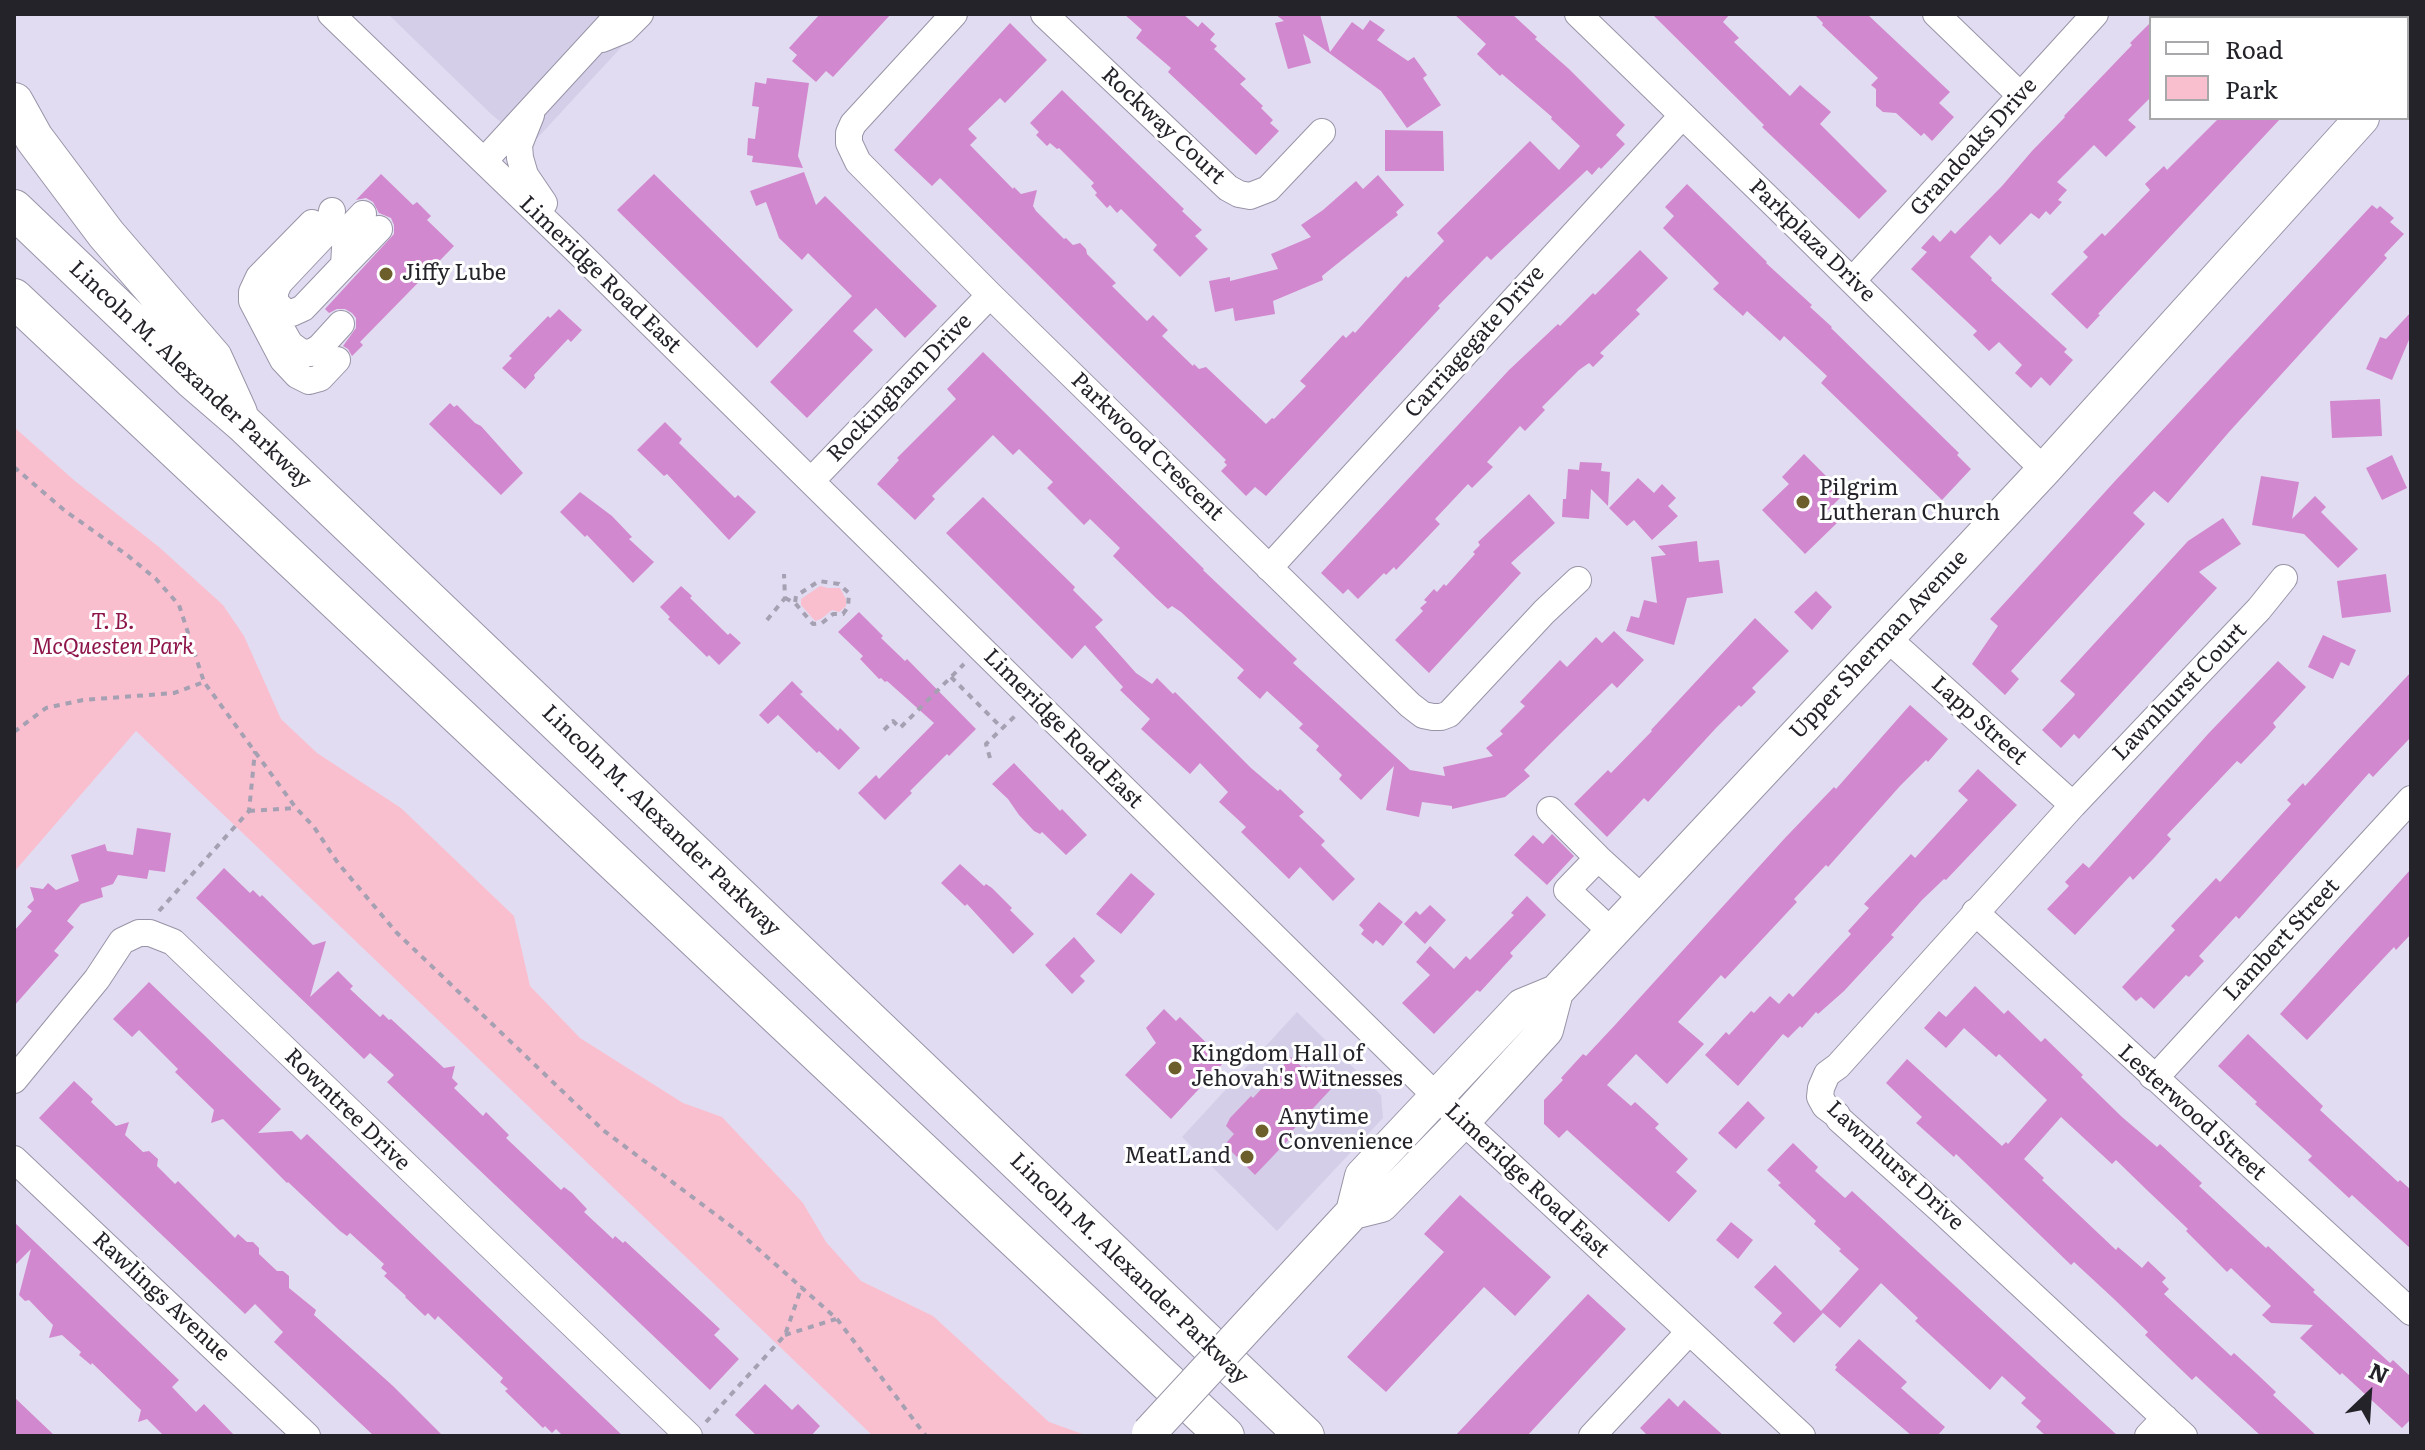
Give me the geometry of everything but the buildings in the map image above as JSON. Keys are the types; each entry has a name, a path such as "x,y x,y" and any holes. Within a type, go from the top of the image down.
{"highway":[{"path":"14,102 34,138 106,234 213,358 243,423"},
{"name":"Lincoln M. Alexander Parkway","path":"14,209 192,379 243,423 1305,1436"},
{"path":"14,298 1225,1436"},
{"path":"14,329 266,556 320,586"}],"main road":[{"name":"Upper Sherman Avenue","path":"1148,1434 1353,1212 1362,1176 1522,1006 1556,992 2044,470 2360,120"},
{"name":"Upper Sherman Avenue","path":"1353,1212 1381,1205 1463,1121 1546,1030 1556,992"}],"street":[{"name":"Limeridge Road East","path":"331,14 575,249 1436,1096 1802,1436"},
{"path":"593,14 594,42"},
{"path":"484,161 594,42 615,14"},
{"path":"594,42 624,30 640,14"},
{"name":"Parkwood Crescent","path":"954,14 853,124 849,143 858,162 1410,705 1423,715 1441,717 1449,714 1578,580"},
{"name":"Rockway Court","path":"1044,14 1228,188 1239,194 1250,196 1268,189 1322,132"},
{"name":"Parkplaza Drive","path":"1578,14 2044,470"},
{"path":"1936,14 2020,95"},
{"name":"Grandoaks Drive","path":"1852,281 2095,14"},
{"path":"542,98 523,132 519,145 520,158 525,175 575,249"},
{"name":"Carriagegate Drive","path":"1269,568 1682,116"},
{"path":"332,211 328,231 279,283 275,302 283,310 297,313 344,265 346,232 371,221"},
{"path":"332,211 272,277 266,289 267,302 290,344 301,352 311,353 320,347 341,324"},
{"path":"332,211 314,220 259,277 252,292 252,301 283,360 297,375 309,381 320,378 337,360"},
{"name":"Rockingham Drive","path":"811,481 990,295"},
{"name":"Lawnhurst Court","path":"2073,805 2259,609 2284,578"},
{"name":"Lapp Street","path":"1886,637 2073,805"},
{"name":"Lambert Street","path":"2152,1076 2155,1078 2411,799"},
{"name":"Lawnhurst Drive","path":"2073,805 1838,1066 1827,1074 1820,1097 1825,1106 1944,1213 2166,1430"},
{"path":"1550,810 1643,899"},
{"path":"1598,858 1567,890 1612,932"},
{"name":"Lesterwood Street","path":"1975,912 2411,1312"},
{"path":"14,1080 97,979 122,941 139,933"},
{"name":"Rowntree Drive","path":"139,933 150,933 173,942 696,1430"},
{"name":"Rawlings Avenue","path":"14,1159 307,1436"},
{"path":"1592,1436 1689,1332"}],"path":[{"path":"14,467 64,510 156,579 179,605 204,682 338,863 396,932 603,1130 739,1232 837,1319 926,1436"},
{"path":"767,620 785,598 784,574"},
{"path":"785,598 795,603 813,624 822,623 833,614 843,614 848,607 849,593 839,584 819,581 796,596 795,603"},
{"path":"884,730 893,721 900,728 980,648"},
{"path":"951,677 1002,728"},
{"path":"14,732 46,708 83,700 174,693 204,682"},
{"path":"990,758 986,744 1031,699"},
{"path":"139,933 249,811 255,749"},
{"path":"249,811 296,808"},
{"path":"696,1430 785,1335 802,1286"},
{"path":"785,1335 837,1319"}],"shaded area":[{"path":"388,14 652,14 530,146 491,114"},
{"path":"1297,1012 1381,1095 1383,1118 1277,1231 1182,1137"}],"green space":[{"name":"T. B. McQuesten Park","path":"14,427 75,481 159,547 223,605 244,636 281,719 317,753 401,808 514,916 530,986 580,1038 683,1103 722,1117 803,1203 826,1242 861,1281 933,1316 1049,1422 1088,1436 873,1436 136,731 14,872"},
{"path":"820,586 840,588 846,606 839,612 832,610 815,621 801,605 801,599"}],"place":[{"name":"Jiffy Lube","path":"386,274"},
{"name":"Pilgrim Lutheran Church","path":"1803,502"},
{"name":"Kingdom Hall of Jehovah's Witnesses","path":"1175,1068"},
{"name":"Anytime Convenience","path":"1262,1131"},
{"name":"MeatLand","path":"1247,1157"}]}
